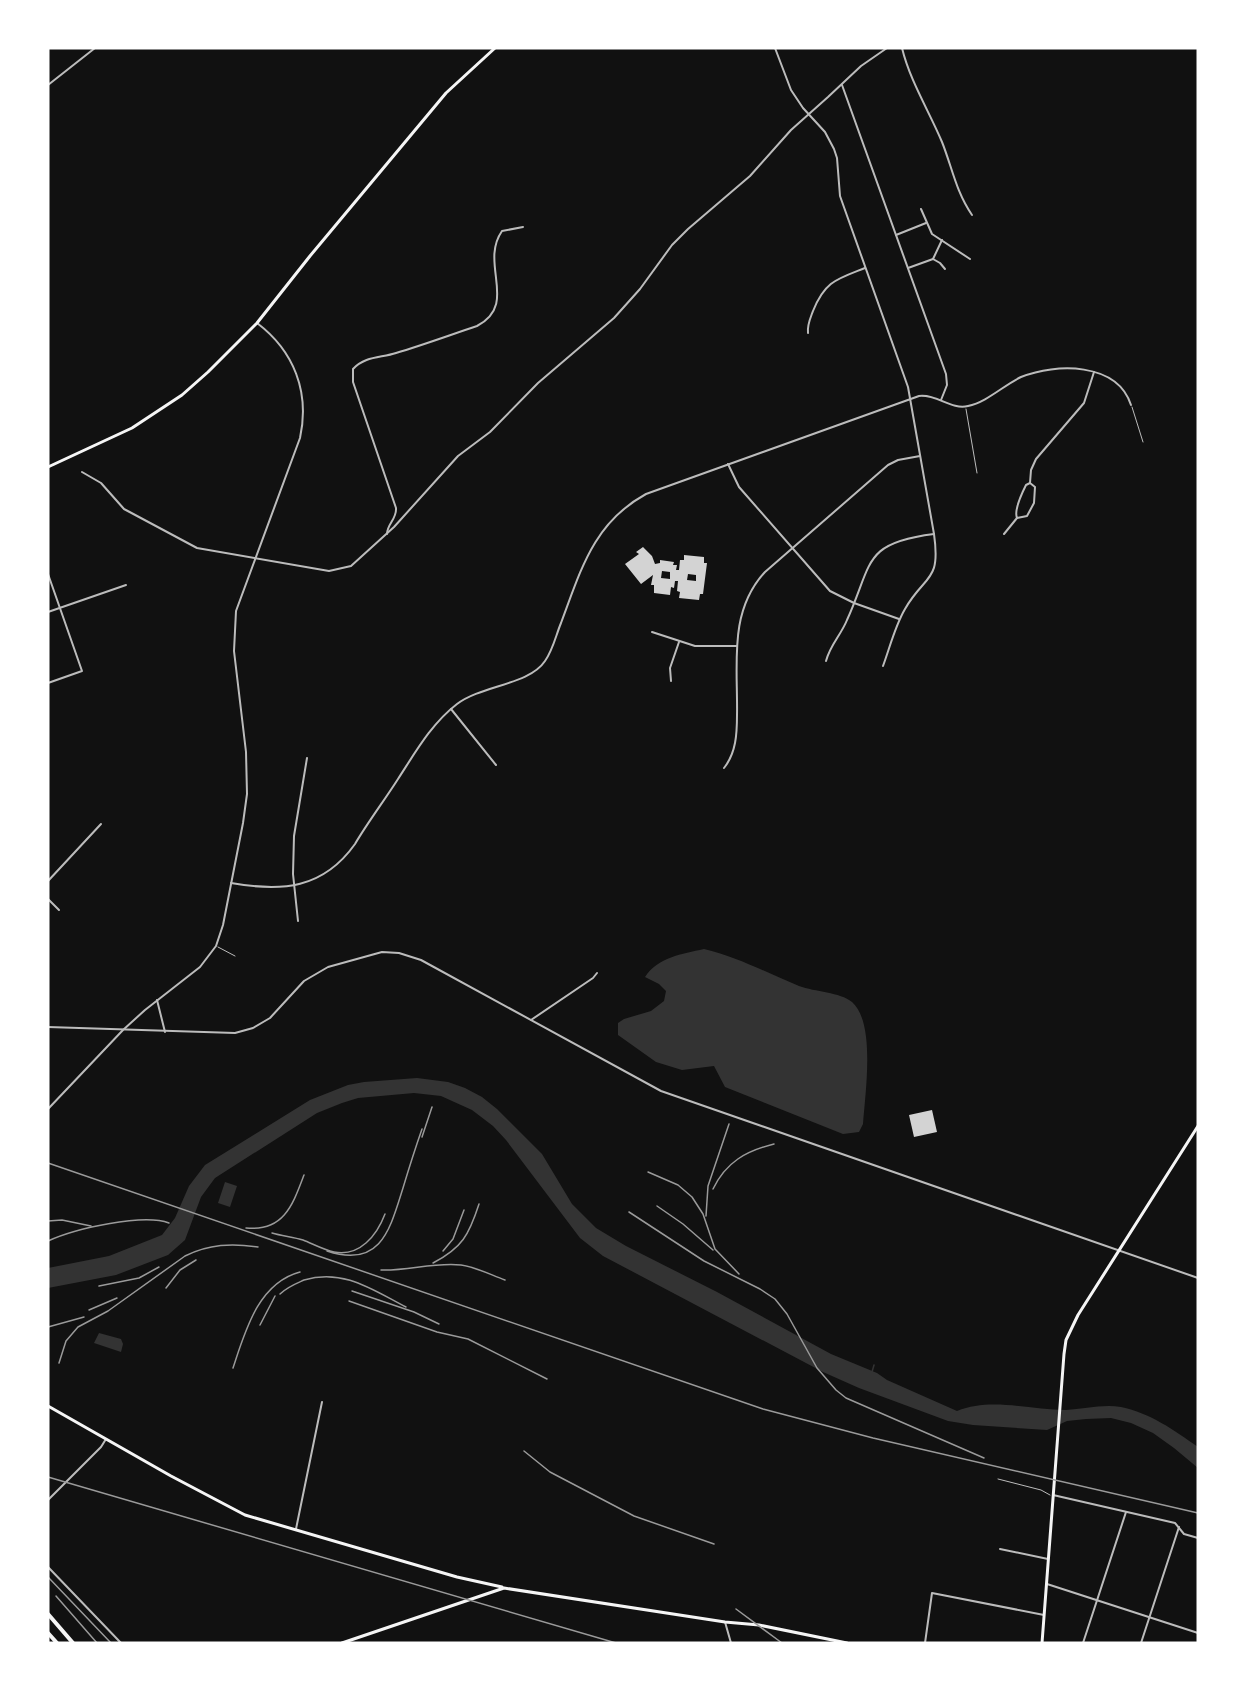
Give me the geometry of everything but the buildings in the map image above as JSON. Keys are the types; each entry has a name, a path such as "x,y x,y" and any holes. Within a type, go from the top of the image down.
{"highway":[{"path":"48,1614 73,1643"},
{"path":"48,1633 57,1643"}],"main road":[{"path":"48,467 106,442 149,418 196,383 257,323 446,93 495,48"},
{"path":"1042,1643 1059,1403 1064,1354 1069,1332 1198,1126"},
{"path":"48,1406 245,1515 457,1577 504,1587 759,1626 847,1643"},
{"path":"342,1643 504,1587"}],"street":[{"path":"48,85 95,48"},
{"path":"775,48 791,90 825,132 837,158 840,196 892,341 910,399 934,534 937,558 934,569 929,580 910,601 899,619 883,666"},
{"path":"82,472 101,483 124,509 188,544 204,550 329,571 340,570 359,560 387,534 458,456 490,432 538,383 614,318 640,289 672,245 750,176 791,130 861,66 887,48"},
{"path":"902,48 914,82 942,142 958,190 972,215"},
{"path":"842,85 947,378 941,400"},
{"path":"921,209 932,234 970,259"},
{"path":"896,235 926,223"},
{"path":"387,534 388,527 396,515 396,507 353,382 353,369 359,363 369,359 411,349 477,326 486,320 493,311 498,297 493,263 496,242 502,231 523,227"},
{"path":"908,268 933,259 942,240"},
{"path":"933,259 945,269"},
{"path":"808,333 807,325 824,288 838,279 865,268"},
{"path":"48,1108 123,1030 200,967 216,946 223,925 243,823 246,794 246,752 234,664 234,626 237,608 300,438 304,411 302,389 292,363 274,337 257,323"},
{"path":"231,883 264,888 294,886 325,873 350,852 430,730 451,709 480,692 526,677 543,663 553,644 590,549 602,531 620,512 646,494 910,399 927,396 956,407 973,405 1016,380 1034,373 1078,369 1094,371 1108,377 1120,387 1131,405"},
{"path":"1017,518 1016,509 1023,497 1026,485 1030,483 1031,470 1036,459 1084,403 1094,371"},
{"path":"724,768 733,752 737,732 737,646 739,621 748,594 765,572 888,465 898,460 920,456"},
{"path":"728,464 739,487 830,591 854,603 899,619"},
{"path":"1004,534 1017,518 1027,516 1034,503 1035,487 1030,483"},
{"path":"826,661 829,649 846,623 867,568 881,551 891,543 934,534"},
{"path":"48,574 82,671 48,683"},
{"path":"48,612 126,585"},
{"path":"652,632 695,646 737,646"},
{"path":"671,681 670,668 678,642"},
{"path":"451,709 496,765"},
{"path":"298,921 294,886 294,836 307,758"},
{"path":"48,881 101,824"},
{"path":"48,899 59,910"},
{"path":"48,1027 219,1034 244,1031 276,1014 297,987 316,972 382,952 399,953 421,960 661,1090 1198,1278"},
{"path":"530,1021 597,973"},
{"path":"157,1000 165,1032"},
{"path":"296,1529 322,1402"},
{"path":"48,1500 101,1447 106,1439"},
{"path":"1053,1495 1175,1523 1186,1535 1198,1538"},
{"path":"1083,1643 1126,1512"},
{"path":"1141,1643 1179,1527"},
{"path":"1000,1549 1048,1559"},
{"path":"48,1567 121,1643"},
{"path":"1047,1584 1198,1633"},
{"path":"925,1643 932,1593 1044,1616"},
{"path":"725,1622 731,1643"}],"lane":[{"path":"1131,405 1143,442"},
{"path":"965,407 977,473"},
{"path":"216,946 235,956"},
{"path":"998,1479 1053,1495"}],"shaded area":[{"path":"704,949 740,961 799,986 841,996 852,1002 859,1012 867,1042 866,1095 863,1124 859,1132 843,1134 725,1087 714,1066 682,1070 656,1062 618,1035 618,1023 651,1011 664,1001 666,991 659,984 645,977 650,970 671,957"},
{"path":"417,1078 448,1082 465,1088 482,1097 497,1109 542,1154 572,1204 596,1228 831,1354 957,1411 983,1405 1066,1410 1114,1406 1142,1413 1198,1447 1198,1468 1153,1433 1131,1423 1111,1418 1086,1419 1067,1421 1047,1430 948,1421 823,1372 603,1256 580,1238 493,1126 472,1110 441,1096 414,1093 358,1098 317,1113 215,1178 201,1197 185,1240 168,1255 116,1275 48,1288 48,1268 109,1256 162,1235 175,1218 189,1186 205,1165 310,1100 348,1085"},
{"path":"225,1182 237,1186 230,1207 218,1203"},
{"path":"99,1333 121,1339 123,1344 121,1352 94,1343"}],"waterway":[{"path":"872,1372 874,1365"}],"railway":[{"path":"422,1137 432,1107"},
{"path":"706,1216 708,1186 729,1124"},
{"path":"327,1251 345,1255 360,1255 371,1250 380,1242 393,1218 422,1129"},
{"path":"713,1189 724,1172 738,1159 754,1150 774,1144"},
{"path":"48,1163 763,1409 873,1438 1198,1513"},
{"path":"648,1172 678,1185 692,1197 703,1214 715,1249 739,1274"},
{"path":"246,1228 259,1228 278,1221 291,1206 304,1175"},
{"path":"433,1263 451,1252 463,1240 479,1204"},
{"path":"657,1206 683,1224 713,1250"},
{"path":"443,1251 453,1239 464,1210"},
{"path":"629,1212 704,1261 775,1299 787,1314 817,1368 846,1398 984,1458"},
{"path":"272,1233 343,1253 366,1243 377,1230 385,1214"},
{"path":"48,1221 62,1220 91,1226"},
{"path":"48,1241 74,1232 126,1221 157,1220 169,1223"},
{"path":"59,1363 66,1341 78,1327 108,1311 185,1256 203,1249 221,1246 258,1247"},
{"path":"166,1288 180,1270 196,1260"},
{"path":"381,1270 461,1265 505,1280"},
{"path":"99,1286 139,1278 159,1267"},
{"path":"233,1368 248,1325 264,1298 286,1278 300,1272"},
{"path":"280,1294 304,1280 332,1277 370,1288 406,1307"},
{"path":"352,1291 414,1312 439,1324"},
{"path":"260,1325 275,1296"},
{"path":"89,1310 117,1298"},
{"path":"349,1301 437,1332 468,1339 547,1379"},
{"path":"48,1327 84,1317"},
{"path":"524,1451 550,1472 634,1516 714,1544"},
{"path":"48,1477 616,1643"},
{"path":"48,1577 111,1643"},
{"path":"56,1596 97,1643"},
{"path":"736,1609 782,1643"}]}
